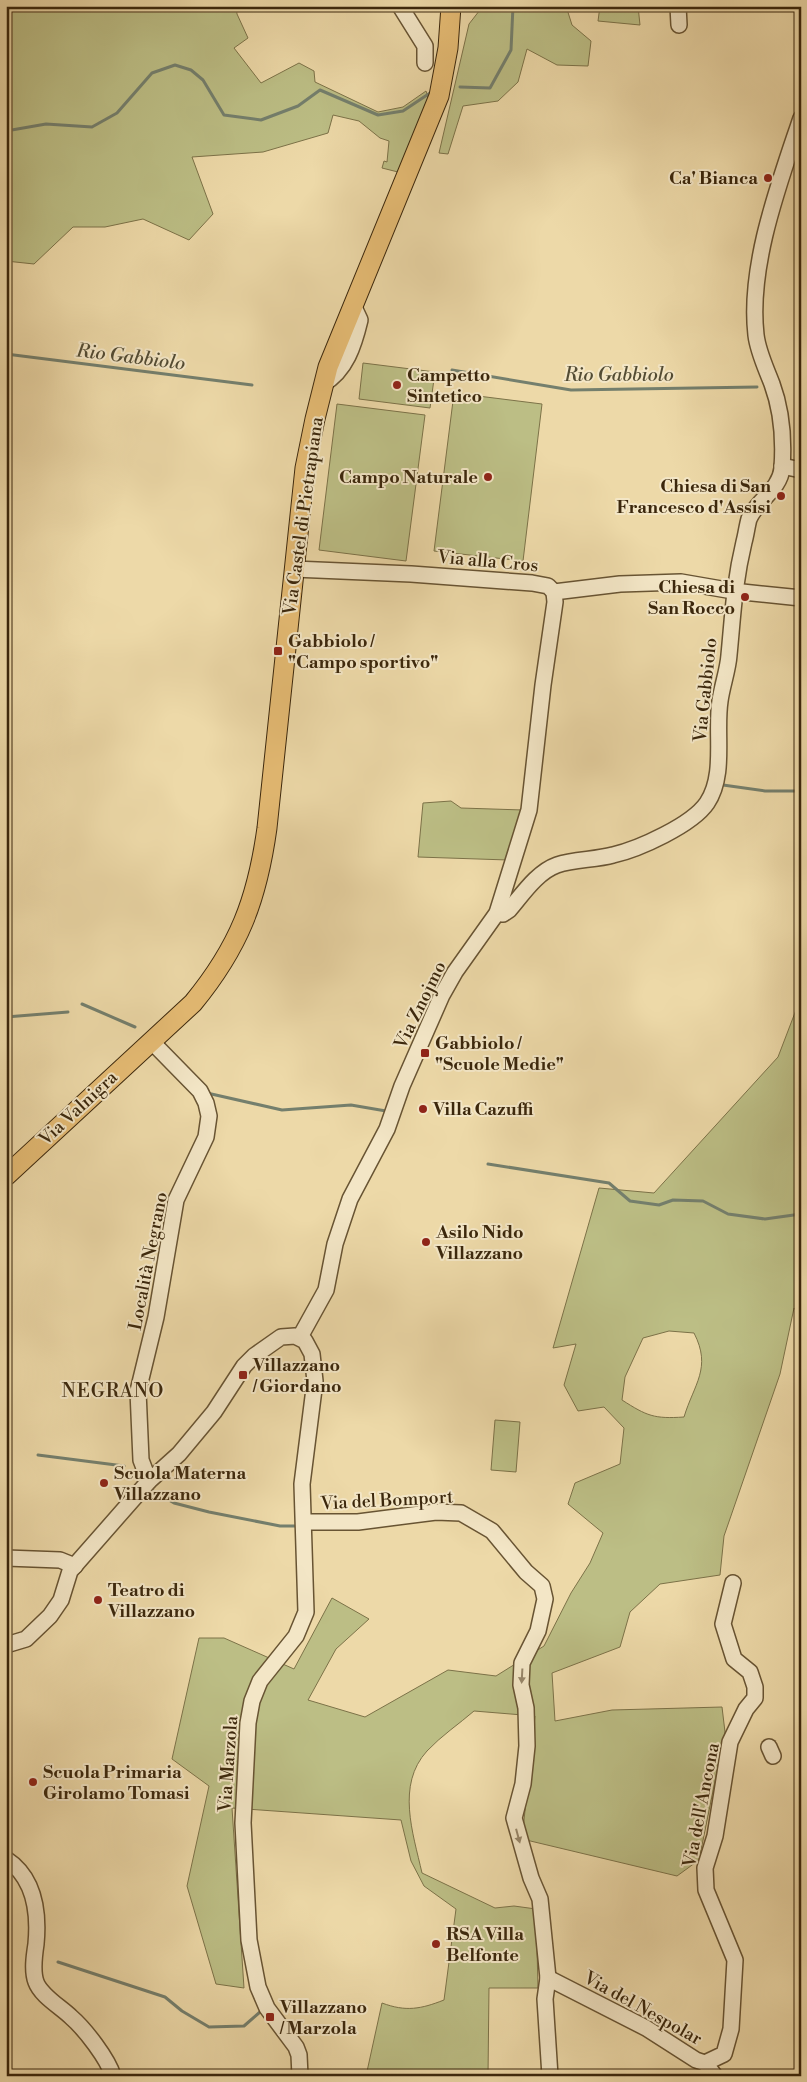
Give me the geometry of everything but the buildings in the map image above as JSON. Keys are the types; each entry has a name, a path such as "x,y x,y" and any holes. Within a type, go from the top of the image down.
{"main road":[{"name":"Via Castel di Pietrapiana","path":"152,1042 193,1003 216,976 237,938 250,909 261,870 267,828 305,468 323,384 336,346 433,112 446,63 451,6"},
{"name":"Via Valnigra","path":"6,1176 152,1042"}],"street":[{"path":"400,6 424,46 425,63"},
{"path":"678,6 679,26"},
{"name":"Via Gabbiolo","path":"497,913 503,914 509,910 541,874 556,865 614,855 671,831 696,817 708,801 717,776 720,702 729,656 733,591 749,520 759,502 778,482 782,466 782,421 773,386 762,358 754,316 761,262 771,217 801,118"},
{"path":"782,466 801,470"},
{"name":"Via alla Cros","path":"294,569 420,574 532,583 548,586 554,592 620,584 681,582 733,591 801,598"},
{"name":"Via Znojmo","path":"302,1339 326,1290 335,1244 350,1199 387,1129 402,1086 442,995 455,972 497,913 529,810 542,685 555,602 554,592"},
{"name":"Località Negrano","path":"149,1481 141,1460 138,1391 156,1317 176,1200 206,1137 209,1116 206,1103 200,1091 152,1042"},
{"path":"6,1645 26,1639 50,1616 61,1600 67,1577 75,1566 149,1481 179,1454 208,1419 251,1358 281,1338 291,1335 302,1339"},
{"name":"Via Marzola","path":"300,2076 299,2055 296,2047 267,2008 258,1987 249,1940 243,1823 248,1723 252,1701 260,1681 296,1636 306,1612 303,1464 309,1433 315,1380 312,1354 302,1339"},
{"name":"Via del Bomport","path":"304,1522 358,1522 436,1512 461,1513 492,1531 526,1572 542,1586 545,1599 538,1631 522,1663 521,1685 526,1708 527,1746 523,1784 514,1818 531,1878 540,1899 548,1978 545,1999 550,2076"},
{"path":"6,1558 60,1560 75,1566"},
{"name":"Via dell'Ancona","path":"705,2063 724,2054 731,2029 735,1960 706,1890 705,1868 715,1836 730,1742 746,1709 755,1698 756,1687 750,1672 734,1659 723,1624 733,1583"},
{"path":"6,1859 23,1874 33,1896 36,1918 34,1962 37,1985 74,2019 108,2064 113,2076"},
{"name":"Via del Nespolar","path":"548,1978 646,2028 705,2063 715,2076"}],"green space":[{"path":"6,6 236,6 237,14 248,38 234,48 261,83 299,63 314,71 315,82 378,112 403,107 426,91 432,110 398,172 382,168 384,161 387,162 389,141 380,138 359,121 333,115 328,133 263,152 192,157 213,214 189,240 143,219 105,227 73,227 34,264 6,261"},
{"path":"483,6 566,6 572,25 591,41 588,66 557,65 527,49 518,82 498,101 463,106 448,154 439,153 469,24"},
{"path":"600,6 638,6 640,25 598,21"},
{"name":"Campetto Sintetico","path":"363,363 435,372 430,408 359,399"},
{"name":"Campo Naturale","path":"454,393 542,404 523,561 434,551"},
{"path":"337,404 425,415 406,561 319,550"},
{"path":"451,801 461,808 523,810 508,860 418,857 423,803"},
{"path":"796,1010 801,1011 801,1317 794,1308 780,1374 724,1536 720,1575 660,1584 630,1612 620,1647 552,1673 555,1721 612,1710 722,1707 725,1732 699,1860 677,1876 522,1839 535,1716 474,1711 432,1746 418,1764 409,1794 411,1826 422,1873 495,1908 514,1906 536,1909 538,1988 489,1988 488,2076 366,2076 382,2003 399,2008 413,2008 428,2006 444,2000 456,1909 424,1886 411,1861 401,1820 232,1808 244,1988 216,1984 187,1886 209,1786 172,1759 199,1638 224,1638 294,1669 332,1598 369,1619 336,1649 308,1700 365,1717 448,1670 496,1676 544,1646 571,1593 590,1563 603,1533 568,1504 575,1483 620,1464 624,1428 604,1407 578,1411 564,1385 576,1344 553,1348 599,1188 654,1193 778,1057","holes":["669,1331 694,1333 701,1356 700,1376 684,1417 658,1417 638,1410 622,1400 625,1377 643,1338"]},
{"path":"495,1420 520,1422 516,1472 491,1470"}],"waterway":[{"path":"460,87 490,88 511,50 513,6"},
{"path":"6,131 46,124 92,127 117,113 152,73 175,65 191,70 203,80 224,115 261,120 298,106 320,90 378,115 403,111 433,91"},
{"name":"Rio Gabbiolo","path":"6,354 252,385"},
{"name":"Rio Gabbiolo","path":"452,370 571,390 757,387"},
{"path":"723,785 765,791 801,791"},
{"path":"82,1004 135,1027"},
{"path":"6,1017 68,1012"},
{"path":"207,1093 282,1110 351,1105 386,1111"},
{"path":"488,1164 609,1183 630,1201 659,1205 673,1200 703,1201 728,1214 765,1219 801,1214"},
{"path":"38,1455 124,1466"},
{"path":"150,1489 174,1503 209,1512 280,1526 297,1526"},
{"path":"58,1962 165,1997 182,2011 209,2027 244,2026 260,2012"}],"place":[{"name":"Ca' Bianca","path":"768,178"},
{"name":"Campetto Sintetico","path":"397,385"},
{"name":"Campo Naturale","path":"488,477"},
{"name":"Chiesa di San Francesco d'Assisi","path":"781,496"},
{"name":"Chiesa di San Rocco","path":"745,597"},
{"name":"Gabbiolo / \"Campo sportivo\"","path":"278,651"},
{"name":"Gabbiolo / \"Scuole Medie\"","path":"425,1053"},
{"name":"Villa Cazuffi","path":"423,1109"},
{"name":"Asilo Nido Villazzano","path":"426,1242"},
{"name":"Villazzano / Giordano","path":"243,1375"},
{"name":"Scuola Materna Villazzano","path":"104,1483"},
{"name":"Teatro di Villazzano","path":"98,1600"},
{"name":"Scuola Primaria Girolamo Tomasi","path":"33,1782"},
{"name":"RSA Villa Belfonte","path":"436,1944"},
{"name":"Villazzano / Marzola","path":"270,2017"}],"district":[{"name":"NEGRANO","path":"113,1390"}]}
